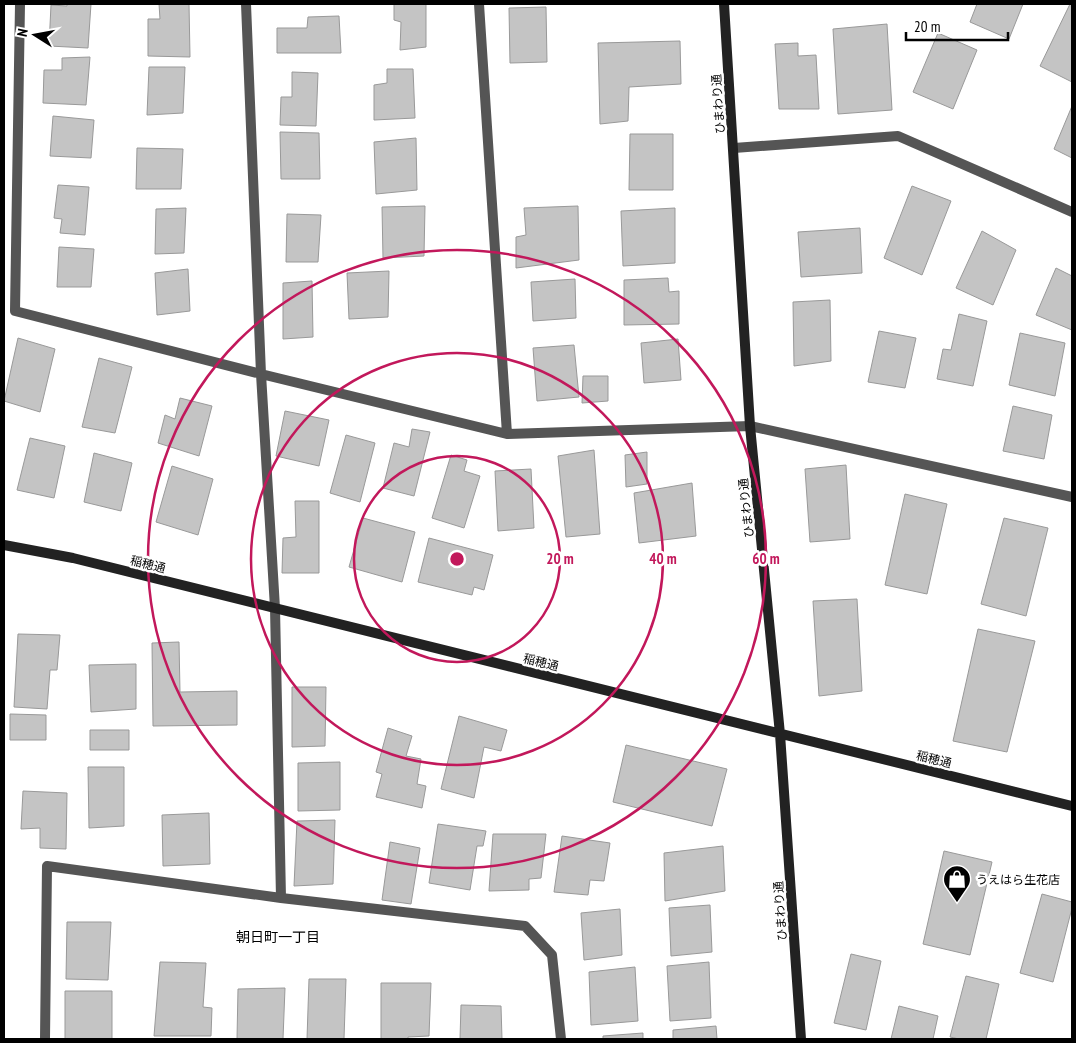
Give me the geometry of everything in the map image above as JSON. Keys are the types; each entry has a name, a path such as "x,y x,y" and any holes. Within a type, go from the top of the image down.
{"street":[{"path":"20,4 15,311 260,374 506,434 750,426 1072,497"},
{"path":"246,4 260,374 275,608 281,898"},
{"path":"480,4 506,434"},
{"name":"ひまわり通","path":"724,4 750,426 780,734 802,1039"},
{"path":"734,148 898,136 1072,212"},
{"name":"稲穂通","path":"4,545 73,558 1072,806"},
{"path":"45,1039 47,866 281,898 525,926 552,955 561,1039"}],"building":[{"path":"67,4 91,4 88,48 49,46 51,5 67,6"},
{"path":"159,4 189,4 190,57 148,56 148,19 160,19"},
{"path":"394,4 426,4 426,47 400,50 401,22 394,20"},
{"path":"977,4 1023,4 1009,39 970,22"},
{"path":"1070,4 1072,6 1072,82 1040,66"},
{"path":"546,7 547,62 510,63 509,8"},
{"path":"339,16 341,53 277,53 277,28 307,28 308,17"},
{"path":"887,24 892,110 838,114 833,29"},
{"path":"938,33 977,50 953,109 913,92"},
{"path":"680,41 681,84 629,87 628,121 600,124 598,43"},
{"path":"798,43 798,56 816,55 819,109 779,109 775,44"},
{"path":"90,57 86,105 43,103 44,70 62,70 62,58"},
{"path":"149,67 185,67 183,113 147,115"},
{"path":"387,69 413,69 415,118 374,120 374,85 387,83"},
{"path":"292,72 318,73 316,126 280,125 281,97 292,97"},
{"path":"1072,106 1072,158 1054,149"},
{"path":"53,116 94,120 91,158 50,156"},
{"path":"280,132 319,133 320,179 281,179"},
{"path":"630,134 673,134 673,190 629,190"},
{"path":"416,138 417,190 376,194 374,142"},
{"path":"137,148 183,149 181,189 136,189"},
{"path":"58,185 89,187 85,235 60,233 62,219 54,218"},
{"path":"912,186 951,201 922,275 884,258"},
{"path":"425,206 424,256 383,258 382,207"},
{"path":"578,206 579,260 516,268 516,237 526,235 524,208"},
{"path":"186,208 184,253 155,254 156,209"},
{"path":"675,208 675,263 623,266 621,211"},
{"path":"287,214 321,215 318,262 286,262"},
{"path":"860,228 862,273 801,277 798,232"},
{"path":"982,231 1016,250 993,305 956,288"},
{"path":"59,247 94,249 91,287 57,287"},
{"path":"1056,268 1072,276 1072,330 1036,315"},
{"path":"188,269 190,311 157,315 155,273"},
{"path":"389,271 388,317 349,319 347,273"},
{"path":"668,278 669,292 679,291 679,324 624,325 624,280"},
{"path":"575,279 576,318 533,321 531,282"},
{"path":"312,281 313,337 283,339 283,283"},
{"path":"830,300 831,361 794,366 793,302"},
{"path":"959,314 987,321 973,386 937,379 943,349 951,350"},
{"path":"879,331 916,338 905,388 868,382"},
{"path":"1020,333 1065,343 1055,396 1009,385"},
{"path":"18,338 55,349 40,412 4,401"},
{"path":"678,339 681,380 644,383 641,343"},
{"path":"574,345 579,397 537,401 533,348"},
{"path":"99,358 132,367 115,433 82,427"},
{"path":"583,376 608,376 608,401 582,403"},
{"path":"180,398 212,406 199,456 158,443 165,415 175,419"},
{"path":"1013,406 1052,415 1044,459 1003,451"},
{"path":"285,411 329,420 319,466 276,456"},
{"path":"412,429 430,432 414,496 383,488 394,443 409,447"},
{"path":"346,435 375,443 360,502 330,493"},
{"path":"30,438 65,446 54,498 17,490"},
{"path":"594,450 600,534 566,537 558,456"},
{"path":"647,452 647,484 626,487 625,455"},
{"path":"94,453 132,463 121,511 84,502"},
{"path":"451,455 467,460 464,471 480,476 464,528 432,518"},
{"path":"846,465 850,539 810,542 805,469"},
{"path":"172,466 213,479 198,535 156,522"},
{"path":"531,469 534,528 498,531 495,471"},
{"path":"692,483 696,536 639,543 634,493"},
{"path":"905,494 947,504 927,594 885,585"},
{"path":"295,501 319,501 319,573 282,573 283,538 296,537"},
{"path":"363,518 415,532 402,582 349,567"},
{"path":"1004,518 1048,528 1026,616 981,604"},
{"path":"429,538 493,555 484,590 474,587 472,595 418,582"},
{"path":"857,599 862,691 819,696 813,601"},
{"path":"978,629 1035,641 1007,752 953,741"},
{"path":"18,634 60,635 57,670 50,670 47,709 14,707"},
{"path":"179,642 180,692 237,691 237,725 153,726 152,643"},
{"path":"136,664 136,709 91,712 89,665"},
{"path":"292,687 326,687 325,746 292,747"},
{"path":"10,714 46,715 46,740 10,740"},
{"path":"459,716 507,730 501,751 484,747 474,798 441,789"},
{"path":"388,728 412,736 406,756 421,759 417,784 426,786 422,808 376,797 382,774 376,772"},
{"path":"90,730 129,730 129,750 90,750"},
{"path":"626,745 727,769 712,826 613,802"},
{"path":"340,762 340,810 298,811 298,763"},
{"path":"88,767 124,767 124,826 89,828"},
{"path":"23,791 67,793 66,849 40,848 40,828 21,829"},
{"path":"209,813 210,864 163,866 162,815"},
{"path":"335,820 333,884 294,886 297,821"},
{"path":"438,824 486,831 483,846 477,846 470,890 429,883"},
{"path":"493,834 546,834 541,878 529,879 529,890 489,891"},
{"path":"562,836 610,843 604,881 590,880 588,895 554,892"},
{"path":"390,842 420,848 411,904 382,900"},
{"path":"723,846 725,891 665,901 664,853"},
{"name":"うえはら生花店","path":"944,851 992,862 970,955 923,944"},
{"path":"1042,894 1072,902 1053,982 1020,973"},
{"path":"710,905 712,952 671,956 669,908"},
{"path":"620,909 622,955 584,960 581,913"},
{"path":"67,922 111,922 108,980 66,979"},
{"path":"851,954 881,961 866,1030 834,1023"},
{"path":"160,962 206,963 203,1007 212,1008 211,1036 154,1036"},
{"path":"709,962 711,1018 670,1021 667,966"},
{"path":"635,967 638,1021 591,1025 589,972"},
{"path":"966,976 999,984 986,1039 950,1037"},
{"path":"309,979 346,979 344,1039 307,1039"},
{"path":"381,983 431,983 429,1036 408,1037 408,1039 381,1039"},
{"path":"285,988 283,1039 237,1039 238,989"},
{"path":"65,991 112,991 112,1039 65,1039"},
{"path":"461,1005 501,1006 502,1039 460,1039"},
{"path":"899,1006 938,1016 933,1039 891,1039"},
{"path":"716,1026 717,1039 673,1039 673,1030"},
{"path":"643,1033 643,1039 603,1039 603,1036"}],"place":[{"name":"うえはら生花店","path":"957,903"}],"district":[{"name":"朝日町一丁目","path":"278,937"}]}
